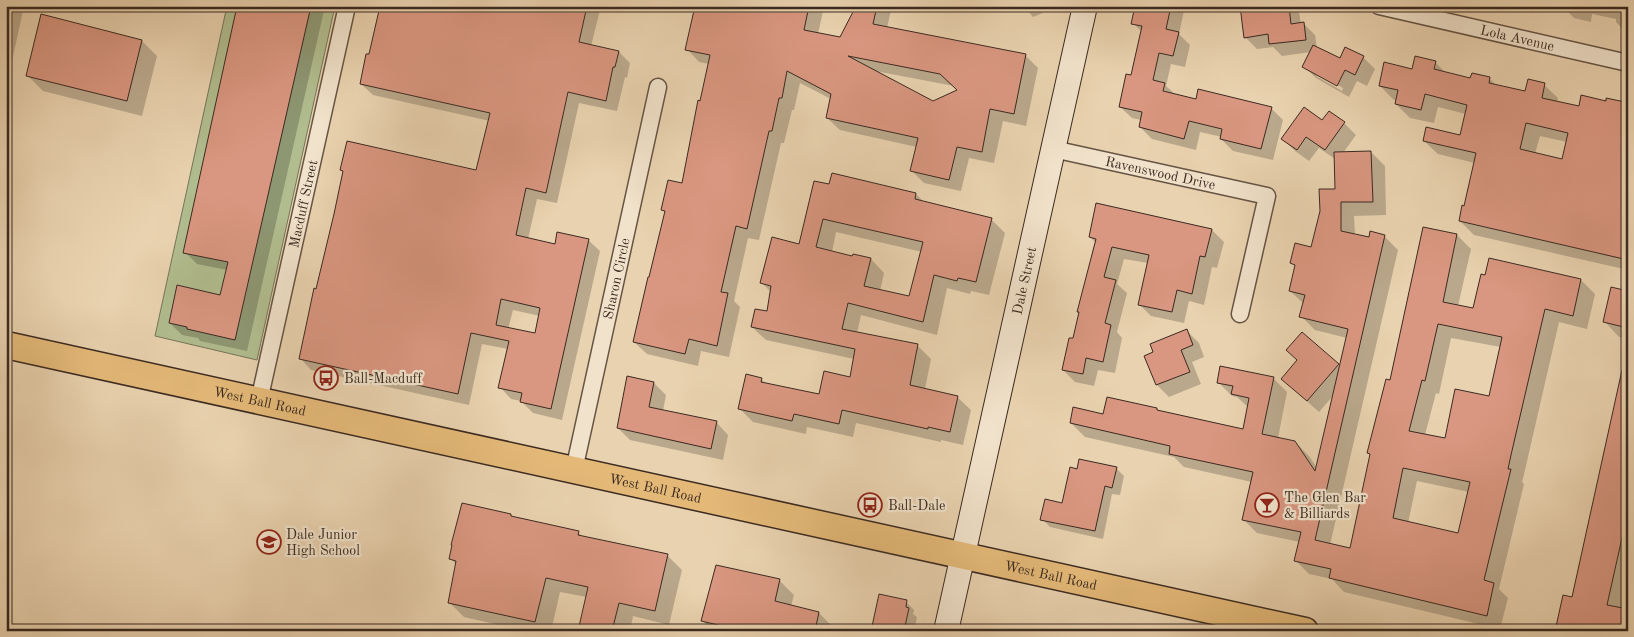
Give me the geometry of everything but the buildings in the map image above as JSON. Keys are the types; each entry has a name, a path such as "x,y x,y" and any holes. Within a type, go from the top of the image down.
{"main road":[{"name":"West Ball Road","path":"6,345 1305,631"}],"street":[{"name":"Macduff Street","path":"259,401 347,6"},
{"name":"Dale Street","path":"946,631 1085,6"},
{"name":"Lola Avenue","path":"1379,6 1628,63"},
{"name":"Sharon Circle","path":"574,470 658,86"},
{"name":"Ravenswood Drive","path":"1053,149 1266,196 1240,314"}],"green space":[{"path":"227,6 335,6 257,360 155,336"}],"place":[{"name":"Ball-Macduff","path":"326,378"},
{"name":"Ball-Dale","path":"870,505"},
{"name":"The Glen Bar & Billiards","path":"1267,505"},
{"name":"Dale Junior High School","path":"269,542"}]}
